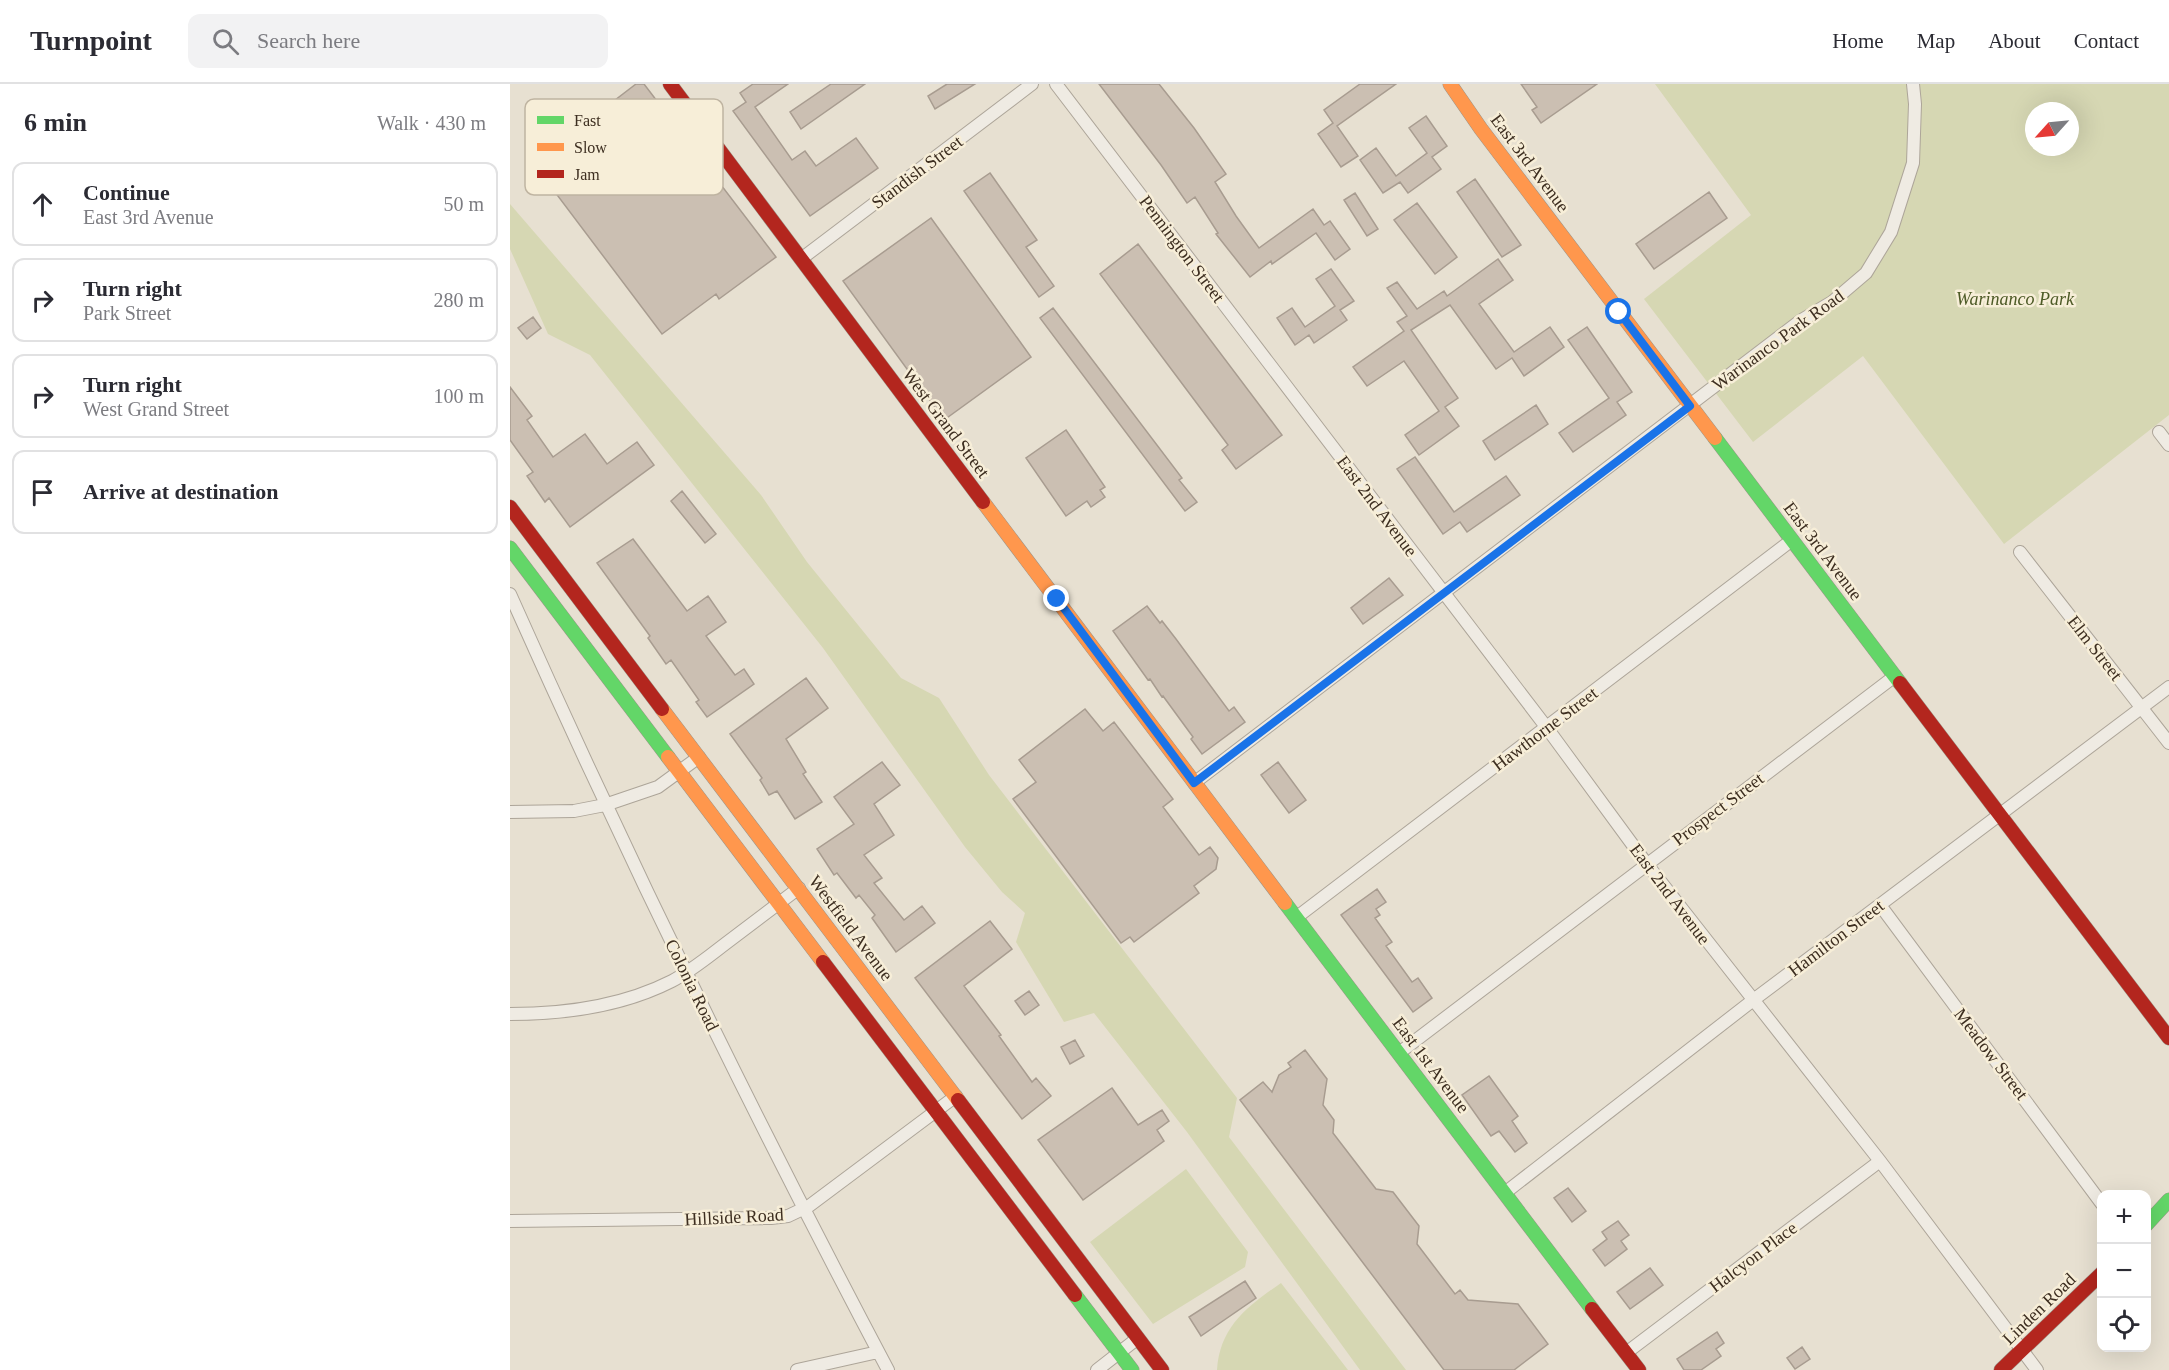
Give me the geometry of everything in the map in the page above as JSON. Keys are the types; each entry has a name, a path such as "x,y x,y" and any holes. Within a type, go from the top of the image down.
{"street":[{"name":"West Grand Street","path":"670,84 681,99"},
{"name":"Standish Street","path":"801,259 1032,84"},
{"name":"Pennington Street","path":"1056,84 1307,415"},
{"name":"East 3rd Avenue","path":"1450,84 1481,129 2169,1038"},
{"name":"Warinanco Park Road","path":"1194,783 1800,321 1832,302 1866,273 1891,232 1913,163 1915,104 1913,84"},
{"name":"West Grand Street","path":"723,155 1194,783"},
{"name":"East 2nd Avenue","path":"1307,415 1547,728 1646,863 1752,1001 1880,1161 2037,1370"},
{"path":"2159,432 2169,446"},
{"name":"Westfield Avenue","path":"510,507 1162,1370"},
{"path":"533,538 511,552 1132,1370"},
{"name":"Hawthorne Street","path":"1297,917 1792,540"},
{"name":"Elm Street","path":"2020,552 2169,743"},
{"name":"Colonia Road","path":"510,594 605,805 686,972 803,1210 888,1370"},
{"name":"Prospect Street","path":"1399,1053 1895,676"},
{"name":"Hamilton Street","path":"1506,1192 1752,1001 2169,687"},
{"path":"510,812 574,811 605,805 658,787 699,757"},
{"name":"East 1st Avenue","path":"1194,783 1639,1370"},
{"path":"510,1014 541,1014 574,1010 621,1000 649,991 686,972 799,888"},
{"name":"Meadow Street","path":"1880,905 2097,1197"},
{"name":"Hillside Road","path":"510,1221 788,1216 803,1210 956,1096"},
{"name":"Halcyon Place","path":"1626,1353 1880,1161"},
{"path":"2151,1220 2169,1200"},
{"name":"Linden Road","path":"2001,1370 2097,1278"},
{"path":"1097,1370 1138,1338"},
{"path":"797,1370 878,1352"}],"green space":[{"name":"Warinanco Park","path":"1655,84 2169,84 2169,415 2004,544 1863,356 1753,442 1644,299 1751,215"},
{"path":"510,204 761,495 807,562 901,678 939,698 989,775 1237,1098 1229,1137 1406,1370 1360,1370 1187,1132 1094,1013 1064,1022 1016,942 1025,913 1002,892 965,847 823,648 590,355 548,334 510,249"},
{"path":"1186,1169 1248,1252 1245,1267 1153,1324 1090,1242"},
{"path":"1281,1283 1348,1370 1217,1370 1219,1355 1230,1329 1247,1309"}],"building":[{"path":"636,84 644,84 655,99 616,99"},
{"path":"753,84 788,84 755,107 792,160 805,151 816,166 856,138 878,168 810,216 733,111 746,102 740,93"},
{"path":"831,84 865,84 801,129 790,112"},
{"path":"947,84 975,84 935,109 928,96"},
{"path":"1099,84 1159,84 1194,128 1226,174 1215,182 1259,248 1313,209 1324,225 1330,221 1350,249 1335,260 1316,233 1250,277 1216,234 1218,233 1195,197 1187,203"},
{"path":"1360,84 1396,84 1337,126 1358,156 1341,167 1318,134 1333,123 1324,110"},
{"path":"1521,84 1597,84 1541,123 1532,110 1537,107"},
{"path":"1426,116 1447,146 1432,157 1441,169 1408,193 1400,182 1383,193 1360,160 1376,148 1396,176 1427,153 1409,128"},
{"path":"990,173 1037,240 1026,247 1054,286 1039,297 964,191"},
{"path":"1475,179 1521,245 1502,257 1457,192"},
{"path":"723,188 776,257 719,299 716,294 662,334 557,195 723,195"},
{"path":"1709,192 1727,218 1654,269 1636,244"},
{"path":"1355,193 1378,229 1367,236 1344,200"},
{"path":"1417,203 1457,257 1435,274 1394,220"},
{"path":"931,218 1031,357 944,420 843,281"},
{"path":"1138,244 1282,435 1236,469 1222,450 1228,445 1100,274"},
{"path":"1498,259 1513,280 1479,304 1514,352 1550,327 1564,347 1524,376 1512,358 1496,369 1450,305 1411,330 1458,398 1445,407 1459,426 1419,455 1405,435 1439,411 1404,361 1367,386 1353,367 1404,331 1397,322 1407,316 1387,288 1397,282 1417,309 1444,291 1447,296"},
{"path":"1331,269 1354,301 1340,310 1347,320 1314,343 1309,335 1295,345 1277,318 1292,308 1305,327 1335,306 1316,279"},
{"path":"1053,308 1182,478 1179,480 1197,502 1185,511 1040,318"},
{"path":"533,317 541,328 527,339 518,328"},
{"path":"1587,327 1632,392 1617,402 1626,415 1573,452 1559,433 1609,398 1568,340"},
{"path":"510,387 532,416 527,420 553,457 585,434 607,464 637,442 654,465 570,527 549,498 545,502 527,476 533,472 510,440"},
{"path":"1536,405 1548,424 1495,460 1483,441"},
{"path":"1066,430 1105,487 1100,490 1105,497 1091,507 1087,501 1066,516 1026,458"},
{"path":"1415,457 1454,512 1506,476 1520,495 1467,532 1460,522 1443,534 1397,469"},
{"path":"682,491 716,534 705,543 671,501"},
{"path":"633,539 687,611 708,596 726,622 706,636 735,675 744,669 754,684 707,717 696,702 699,700 671,660 666,664 648,638 650,636 597,563"},
{"path":"1389,578 1403,595 1363,624 1351,608"},
{"path":"1147,606 1160,623 1162,621 1229,711 1234,707 1245,722 1202,754 1191,739 1193,737 1113,631"},
{"path":"806,678 828,708 786,739 806,772 803,774 822,802 795,819 777,791 769,795 760,780 762,778 730,734"},
{"path":"1085,709 1103,731 1114,722 1173,799 1163,807 1199,855 1210,847 1218,858 1216,869 1194,886 1199,893 1134,942 1130,937 1121,943 1013,799 1036,782 1019,760"},
{"path":"882,762 900,785 874,804 894,835 864,855 882,878 874,883 904,920 922,906 935,923 896,952 872,918 875,915 859,895 856,898 837,873 834,875 817,849 854,824 834,797"},
{"path":"1278,762 1306,800 1289,813 1261,775"},
{"path":"1377,889 1386,902 1376,909 1380,915 1375,918 1392,942 1386,946 1412,982 1418,978 1432,998 1413,1012 1341,915"},
{"path":"990,921 1012,949 964,986 1001,1035 999,1036 1032,1082 1036,1078 1051,1096 1022,1119 915,978"},
{"path":"1029,991 1039,1005 1025,1015 1015,1001"},
{"path":"1075,1040 1084,1056 1070,1064 1061,1047"},
{"path":"1305,1050 1327,1079 1323,1105 1334,1120 1333,1133 1376,1189 1393,1192 1419,1226 1417,1244 1455,1294 1460,1290 1468,1300 1518,1304 1548,1344 1514,1370 1444,1370 1240,1100 1263,1082 1272,1092 1279,1075 1291,1067 1288,1063"},
{"path":"1489,1076 1518,1116 1512,1121 1527,1143 1515,1152 1499,1131 1491,1136 1462,1095"},
{"path":"1112,1088 1138,1125 1162,1110 1169,1121 1157,1130 1164,1141 1083,1200 1038,1140"},
{"path":"1568,1188 1586,1211 1572,1222 1554,1198"},
{"path":"1618,1221 1629,1235 1621,1241 1627,1249 1605,1266 1593,1250 1607,1239 1602,1232"},
{"path":"1650,1268 1663,1285 1630,1309 1617,1292"},
{"path":"1245,1281 1256,1298 1201,1336 1189,1317"},
{"path":"1717,1332 1724,1343 1716,1349 1721,1356 1701,1370 1684,1370 1677,1359"},
{"path":"1802,1347 1810,1359 1795,1369 1787,1358"}],"traffic: fast":[{"path":"1715,438 1900,683"},
{"path":"510,548 668,757"},
{"path":"1285,903 1592,1309"},
{"path":"2151,1220 2169,1200"},
{"path":"1075,1295 1132,1370"}],"traffic: slow":[{"path":"1450,84 1481,129 1715,438"},
{"path":"983,502 1285,903"},
{"path":"662,709 958,1100"},
{"path":"668,757 823,962"}],"traffic: jam":[{"path":"670,84 681,99"},
{"path":"723,155 983,502"},
{"path":"510,507 662,709"},
{"path":"1900,683 2169,1038"},
{"path":"823,962 1075,1295"},
{"path":"958,1100 1162,1370"},
{"path":"2001,1370 2097,1278"},
{"path":"1592,1309 1639,1370"}],"route":[{"path":"1057,599 1194,783 1690,406 1619,312"}]}
